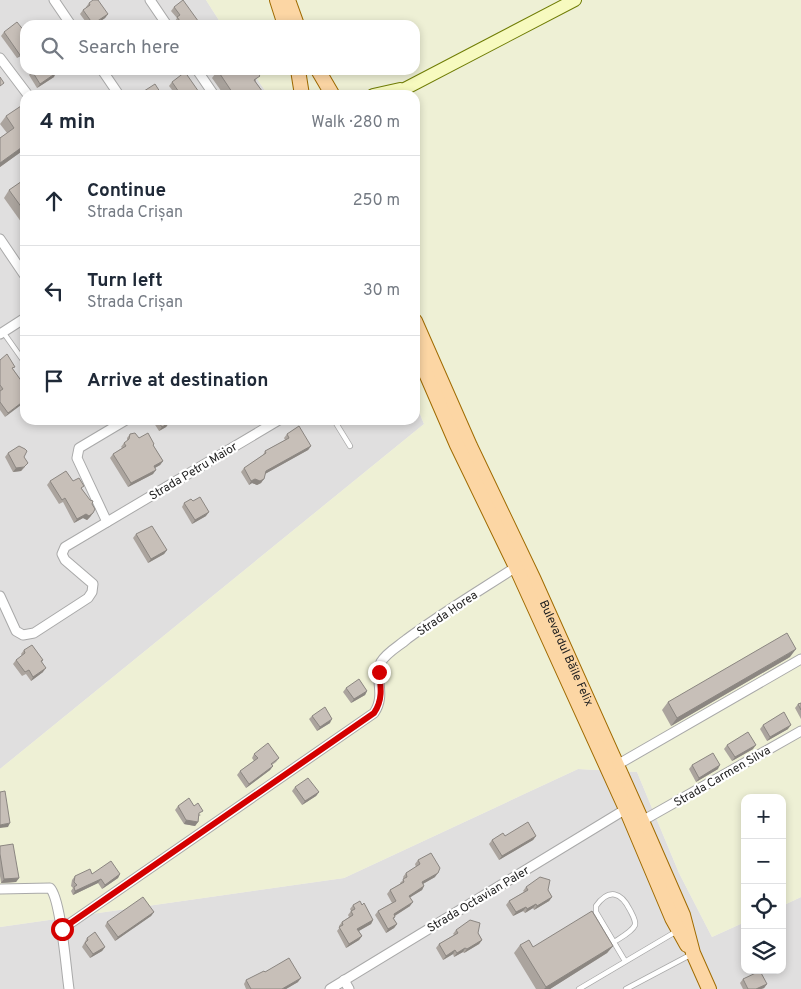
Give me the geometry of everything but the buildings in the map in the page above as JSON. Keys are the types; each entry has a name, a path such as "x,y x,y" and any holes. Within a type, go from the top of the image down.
{"main road":[{"path":"277,0 283,20"},
{"path":"288,0 295,20"},
{"path":"402,90 576,0"},
{"path":"299,75 301,90"},
{"path":"321,75 330,90"},
{"path":"396,90 405,88"},
{"name":"Bulevardul Băile Felix","path":"420,332 642,821 683,915 694,954 709,989"},
{"name":"Bulevardul Băile Felix","path":"420,360 457,445 516,567 626,809 678,930 694,954"}],"street":[{"path":"54,0 68,20"},
{"path":"150,0 164,20"},
{"path":"0,58 24,90"},
{"path":"105,75 116,90"},
{"path":"200,75 211,90"},
{"path":"0,239 20,269"},
{"path":"1,333 20,321"},
{"path":"107,522 76,458 79,448 118,425"},
{"name":"Strada Petru Maior","path":"0,596 16,632 24,635 34,633 88,598 92,592 93,584 65,560 62,554 65,547 271,425"},
{"name":"Strada Horea","path":"62,929 374,713 379,706 381,690 380,662 429,623 516,567"},
{"path":"617,765 801,659"},
{"name":"Strada Carmen Silva","path":"642,821 801,731"},
{"name":"Strada Octavian Paler","path":"330,989 626,809"},
{"path":"0,889 50,888 54,892 62,929 69,989"},
{"path":"344,980 349,989"}],"lane":[{"path":"1,333 20,357"},
{"path":"337,425 350,446"},
{"path":"614,942 632,930 635,924 627,903 616,893 605,898 596,906 596,912 625,961"},
{"path":"579,989 678,930"},
{"path":"626,989 694,954"}],"shaded area":[{"path":"0,0 206,0 219,20 20,20 20,75 254,75 265,90 20,90 20,425 420,425 420,414 424,424 0,769"},
{"path":"578,769 637,772 679,873 712,937 741,924 741,974 786,974 786,904 801,897 801,989 0,989 0,927 344,878"}],"green space":[{"path":"206,0 801,0 801,897 786,904 786,794 741,794 741,924 712,937 679,873 637,772 578,769 344,878 0,927 0,769 424,424 420,414 420,90 265,90 254,75 420,75 420,20 219,20"}],"route":[{"path":"62,929 374,713 379,706 381,690 379,672"}]}
